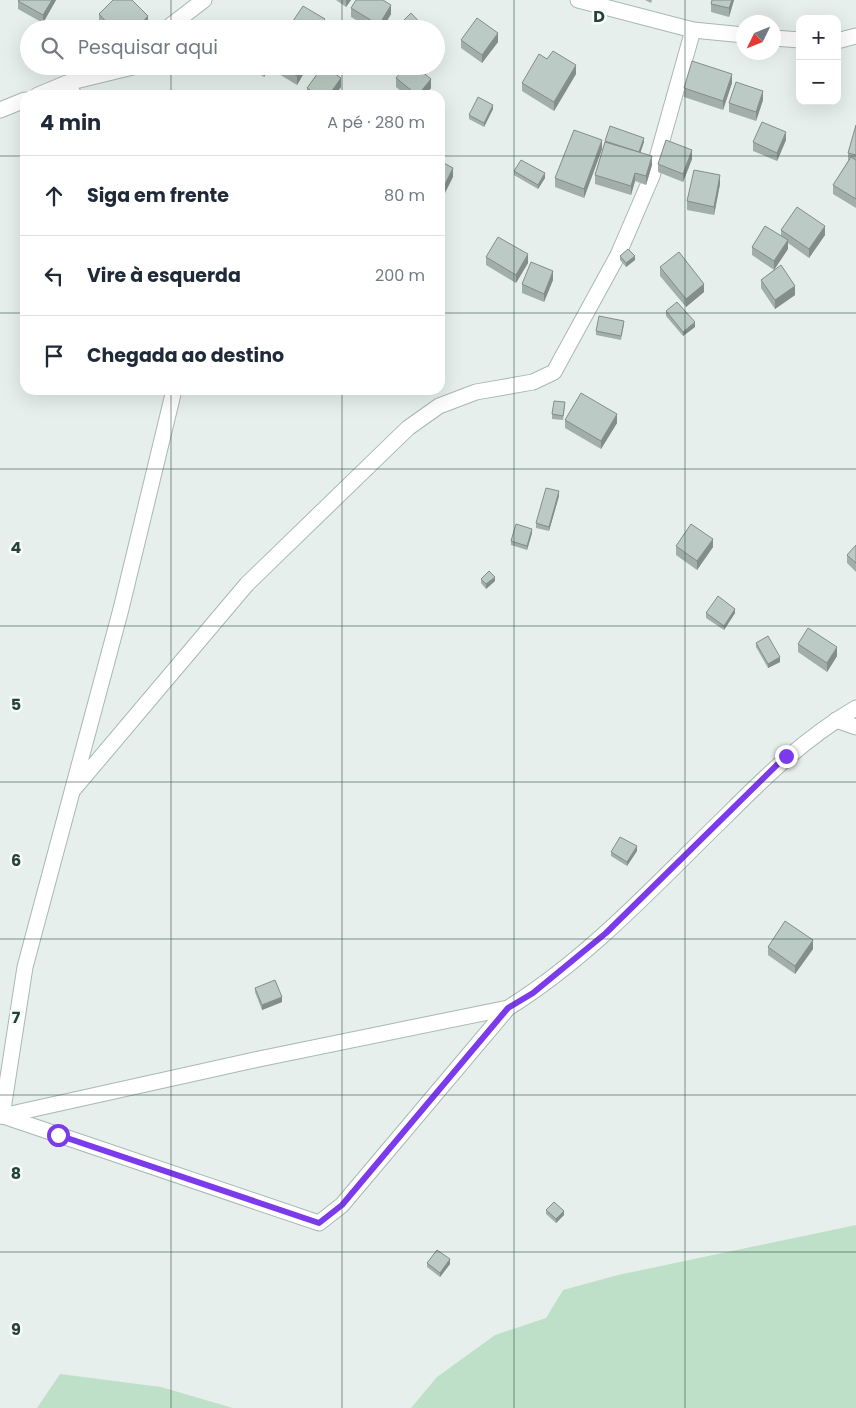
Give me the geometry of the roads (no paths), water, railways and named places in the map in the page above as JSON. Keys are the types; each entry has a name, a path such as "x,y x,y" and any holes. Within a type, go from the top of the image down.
{"street":[{"path":"178,20 204,0"},
{"path":"578,0 693,30 736,34"},
{"path":"73,790 247,584 408,428 439,406 476,392 533,382 554,372 618,255 652,176 693,30"},
{"path":"841,40 856,36"},
{"path":"781,39 796,40"},
{"path":"70,89 111,75"},
{"path":"0,110 20,102"},
{"path":"1,1119 26,967 121,609 173,395"},
{"path":"1,1119 319,1223 342,1205 508,1008 533,993 606,933 786,756 856,708"},
{"path":"836,720 856,727"},
{"path":"1,1119 249,1061 508,1008"}]}
